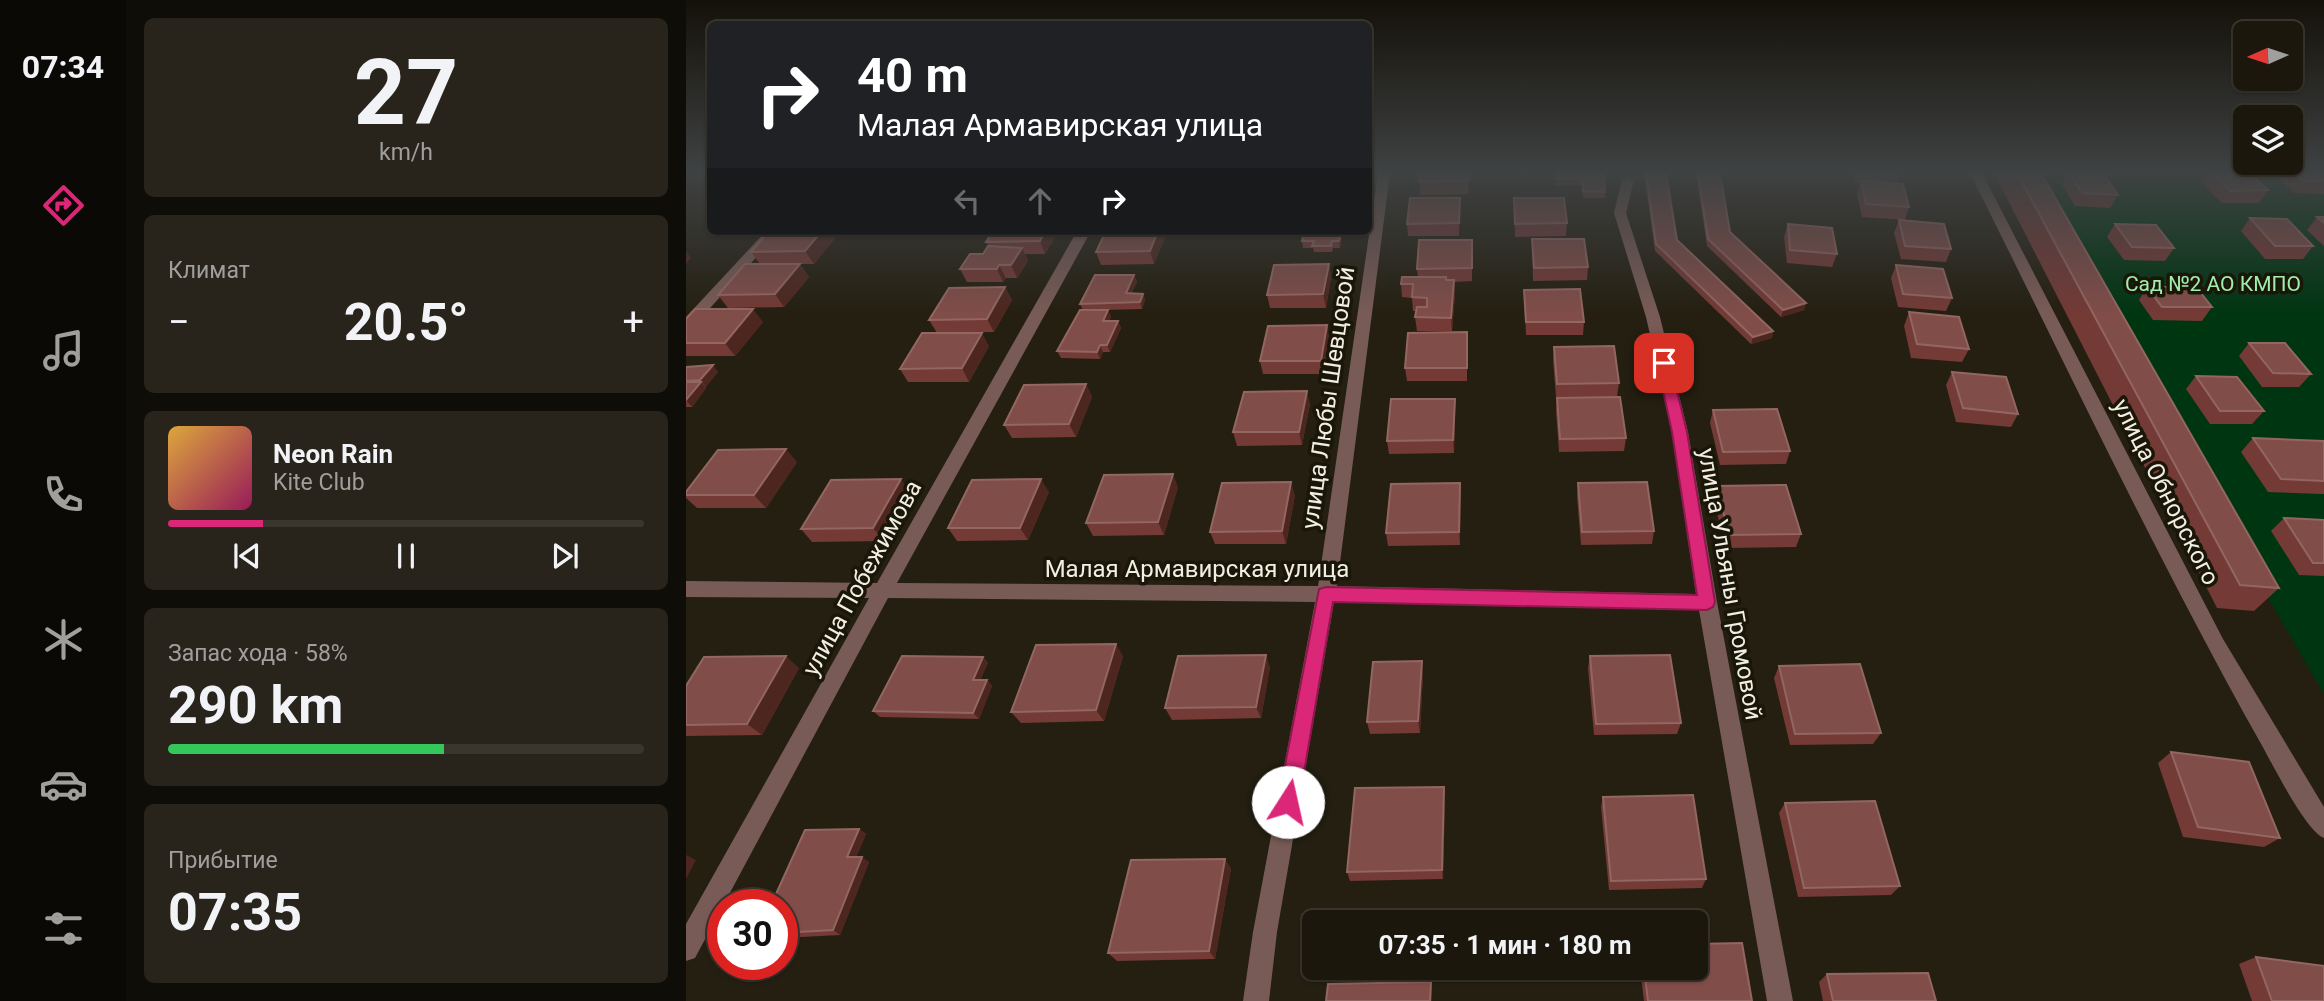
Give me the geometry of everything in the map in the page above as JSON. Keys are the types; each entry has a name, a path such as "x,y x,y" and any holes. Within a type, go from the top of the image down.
{"street":[{"name":"улица Любы Шевцовой","path":"1256,1001 1265,932 1326,594 1378,220"},
{"name":"улица Ульяны Громовой","path":"1622,220 1653,317 1680,432 1707,602 1780,1001"},
{"name":"улица Обнорского","path":"2000,220 2216,645 2300,792 2324,827"},
{"path":"686,326 769,235"},
{"name":"улица Побежимова","path":"686,949 1082,235"},
{"path":"686,303 709,303"},
{"name":"Малая Армавирская улица","path":"686,589 1326,594 1707,602"}],"green space":[{"name":"Сад №2 АО КМПО","path":"2050,220 2324,220 2324,694 2293,641"}],"building":[{"path":"1407,220 1459,220 1459,223 1407,224"},
{"path":"1515,220 1567,220 1567,223 1515,224"},
{"path":"1653,220 1674,220 1677,240 1773,331 1753,337 1656,244"},
{"path":"1705,220 1728,220 1730,232 1806,303 1783,310 1708,239"},
{"path":"1899,220 1944,224 1951,249 1905,246"},
{"path":"2042,220 2068,220 2279,588 2240,585"},
{"path":"2252,220 2288,220 2313,246 2275,246"},
{"path":"1788,224 1832,228 1837,254 1790,250"},
{"path":"2115,224 2156,225 2174,248 2132,247"},
{"path":"766,235 819,235 805,251 751,252"},
{"path":"990,235 1043,235 1040,241 986,242"},
{"path":"1104,235 1156,235 1150,251 1096,252"},
{"path":"1303,235 1340,235 1339,241 1332,241 1331,246 1312,246 1314,241 1302,241"},
{"path":"1532,239 1584,239 1588,267 1534,268"},
{"path":"1419,240 1472,240 1472,268 1417,269"},
{"path":"988,246 1022,248 1011,265 999,265 997,269 960,269 970,254 983,254"},
{"path":"745,264 800,264 775,294 718,295"},
{"path":"1329,264 1323,294 1267,295 1274,265"},
{"path":"1896,265 1943,269 1952,298 1903,294"},
{"path":"1095,275 1134,275 1126,293 1143,294 1140,302 1080,304"},
{"path":"1402,277 1446,277 1446,280 1454,280 1451,318 1415,317 1417,307 1427,307 1427,298 1412,297 1413,284 1401,284"},
{"path":"1005,287 987,319 929,320 949,288"},
{"path":"2147,287 2196,287 2212,307 2162,307"},
{"path":"1580,289 1584,322 1526,322 1524,290"},
{"path":"695,309 753,309 725,343 686,343 686,319"},
{"path":"1080,310 1108,310 1103,321 1118,321 1107,345 1100,345 1097,352 1057,351"},
{"path":"1909,312 1959,317 1969,349 1917,344"},
{"path":"1327,325 1321,361 1260,361 1268,326"},
{"path":"1467,332 1467,368 1405,368 1408,333"},
{"path":"922,333 982,333 962,368 900,369"},
{"path":"2249,343 2285,343 2311,374 2273,373"},
{"path":"1614,346 1619,383 1557,384 1554,347"},
{"path":"713,365 700,380 686,381 686,367"},
{"path":"1952,372 2006,377 2018,414 1963,408"},
{"path":"2196,376 2237,377 2264,411 2220,411"},
{"path":"686,382 701,382 686,400"},
{"path":"1086,384 1069,424 1004,425 1024,385"},
{"path":"1307,391 1299,432 1233,432 1244,392"},
{"path":"1620,397 1626,438 1560,439 1557,398"},
{"path":"1391,399 1455,399 1453,440 1387,441"},
{"path":"1777,409 1790,451 1723,452 1713,410"},
{"path":"2253,438 2324,441 2324,481 2281,479"},
{"path":"786,449 754,495 686,495 718,450"},
{"path":"1173,474 1158,522 1086,523 1104,475"},
{"path":"901,479 873,528 801,529 831,480"},
{"path":"1041,479 1020,528 948,528 972,480"},
{"path":"1291,482 1282,531 1210,532 1222,483"},
{"path":"1647,482 1654,531 1582,532 1578,483"},
{"path":"1460,483 1459,532 1386,533 1391,484"},
{"path":"1786,485 1801,534 1729,535 1717,486"},
{"path":"2284,518 2324,520 2324,563 2313,563"},
{"path":"1116,644 1096,710 1011,712 1036,645"},
{"path":"1266,655 1256,707 1165,708 1178,656"},
{"path":"1670,655 1681,723 1596,724 1590,656"},
{"path":"786,656 747,724 686,725 686,686 704,657"},
{"path":"902,656 983,657 973,680 987,680 973,713 873,711"},
{"path":"1422,661 1418,721 1367,722 1373,662"},
{"path":"1860,664 1881,733 1795,734 1779,666"},
{"path":"2171,752 2249,762 2280,838 2198,827"},
{"path":"1444,787 1442,870 1347,872 1355,788"},
{"path":"1693,795 1706,879 1611,881 1603,797"},
{"path":"1875,801 1900,886 1804,888 1785,803"},
{"path":"859,829 847,857 862,857 833,930 798,932 798,889 778,889 805,830"},
{"path":"1225,859 1209,951 1108,953 1131,860"},
{"path":"1742,943 1752,1001 1648,1001 1645,980 1708,980 1708,944"},
{"path":"2256,957 2324,966 2324,1001 2272,1001"},
{"path":"1928,973 1936,1001 1833,1001 1827,974"},
{"path":"1431,982 1430,1001 1326,1001 1328,984"}],"route":[{"path":"1288,802 1326,594 1707,602 1680,432 1664,363"}]}
